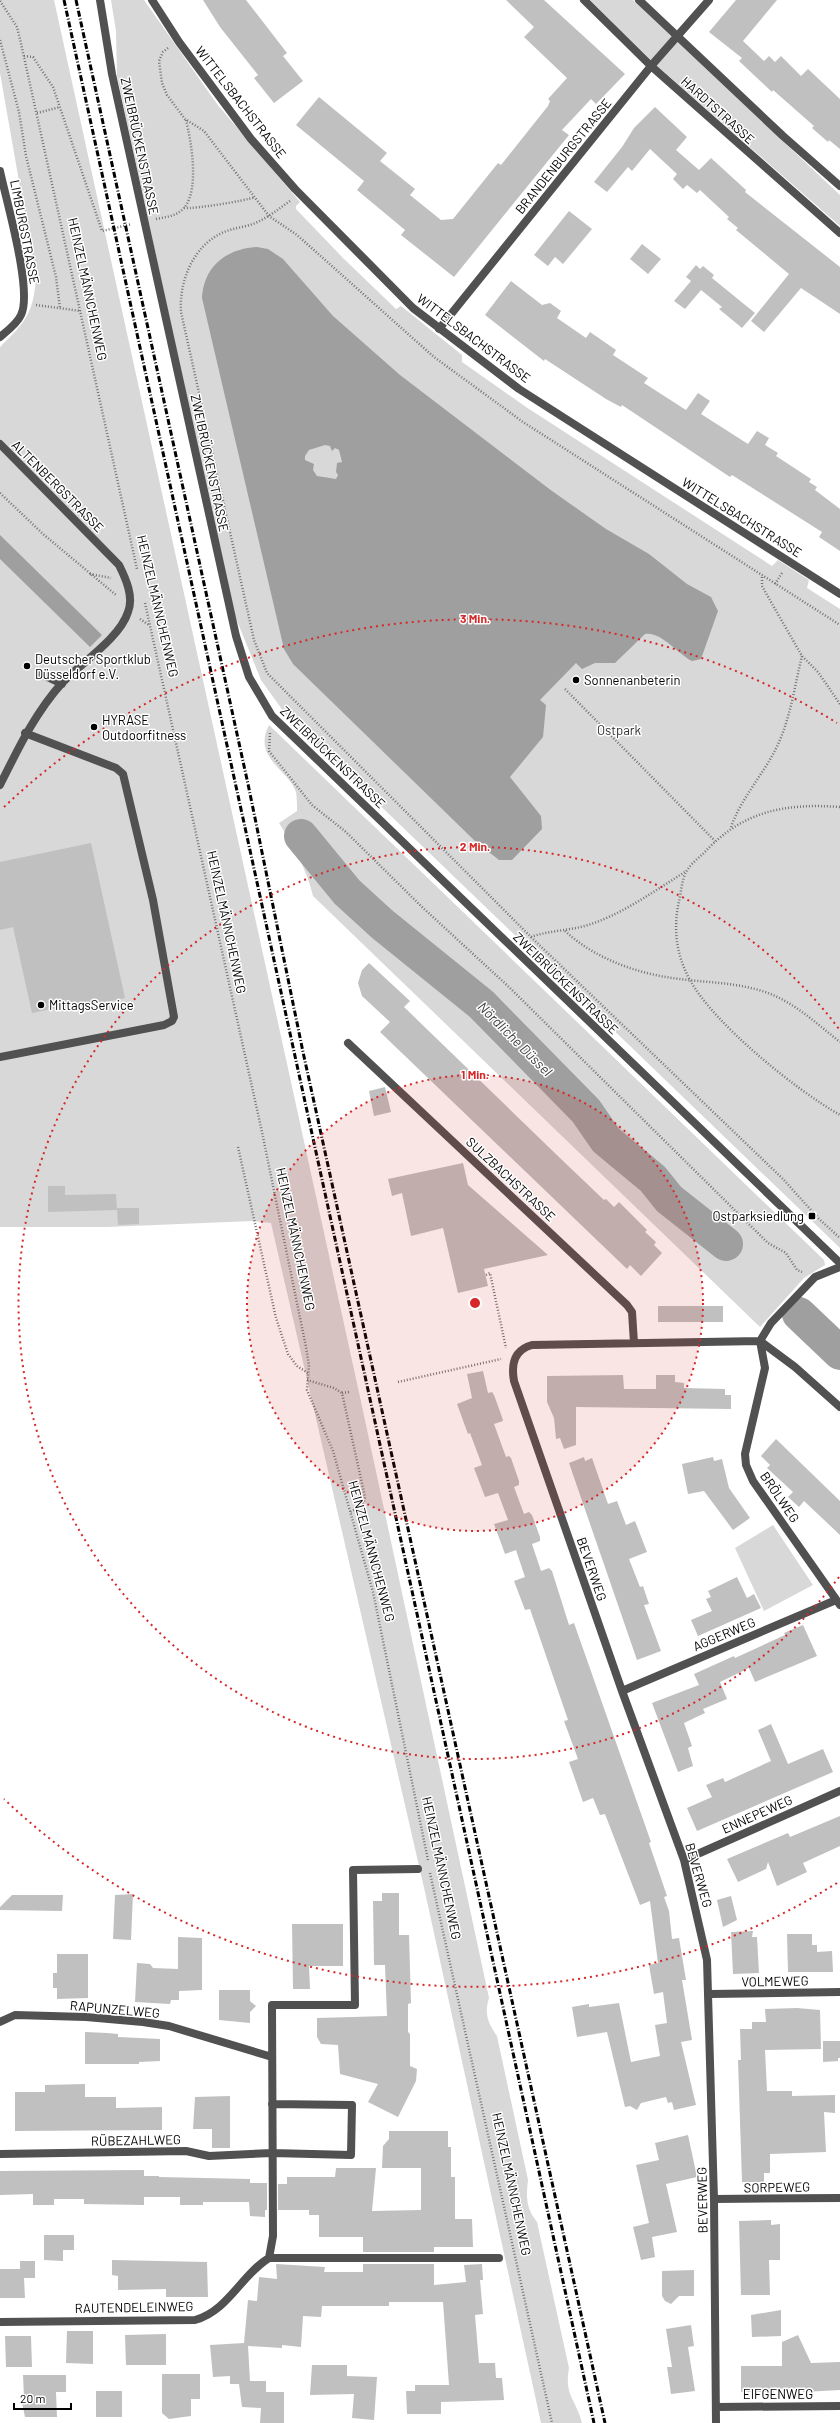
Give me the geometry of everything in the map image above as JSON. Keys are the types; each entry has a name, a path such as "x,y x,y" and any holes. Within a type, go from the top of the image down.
{"street":[{"name":"ZWEIBRÜCKENSTRASSE","path":"100,0 112,74 236,636 249,677 277,721 840,1263"},
{"name":"WITTELSBACHSTRASSE","path":"152,0 179,42 251,139 300,193 413,308 526,393 840,594"},
{"name":"HARDTSTRASSE","path":"584,0 651,66 840,233"},
{"name":"HARDTSTRASSE","path":"639,0 783,136 840,186"},
{"name":"BRANDENBURGSTRASSE","path":"439,329 651,66 679,37 708,0"},
{"name":"LIMBURGSTRASSE","path":"0,171 22,270 25,303 17,322 0,337"},
{"name":"ALTENBERGSTRASSE","path":"0,444 119,565 126,582 130,606"},
{"path":"0,785 25,733 62,684 121,626 130,606"},
{"path":"41,674 62,684"},
{"path":"0,1057 164,1025 172,1021 174,1017 153,900 123,774 116,768 25,733"},
{"name":"SULZBACHSTRASSE","path":"348,1043 627,1305 632,1312 634,1343"},
{"path":"760,1341 766,1329 815,1277 840,1267"},
{"path":"513,1361 520,1350 532,1345 760,1341 795,1367 840,1407"},
{"name":"BRÖLWEG","path":"760,1341 765,1368 746,1442 746,1465 753,1481 838,1603"},
{"name":"BEVERWEG","path":"513,1361 514,1381 622,1691 684,1860 707,1960 710,1994 714,2199 716,2423"},
{"name":"AGGERWEG","path":"622,1691 838,1603"},
{"name":"ENNEPEWEG","path":"684,1860 840,1791"},
{"name":"HEINZELMÄNNCHENWEG","path":"272,2153 272,2005 355,2005 353,1870 418,1868"},
{"name":"VOLMEWEG","path":"710,1994 840,1992"},
{"name":"RAPUNZELWEG","path":"0,2022 15,2015 86,2017 143,2022 169,2026 272,2057"},
{"name":"RÜBEZAHLWEG","path":"0,2154 186,2151 209,2156 272,2153 351,2155 352,2105 272,2104"},
{"path":"272,2153 272,2236 269,2258 499,2258"},
{"name":"SORPEWEG","path":"714,2199 840,2198"},
{"name":"RAUTENDELEINWEG","path":"0,2322 195,2320 207,2317 219,2308 256,2266 269,2258"},
{"name":"EIFGENWEG","path":"716,2407 840,2406"}],"path":[{"name":"HEINZELMÄNNCHENWEG","path":"0,1 17,27 139,574"},
{"path":"0,40 20,112 26,156 56,277 60,308"},
{"path":"179,42 163,52 158,61 162,82 167,95 185,119 204,131 269,216 297,235 434,357 516,418 840,625"},
{"path":"24,56 33,57 53,87 102,231 137,223"},
{"path":"37,113 60,107"},
{"path":"152,220 173,216 184,208 193,177 193,159 185,119"},
{"path":"300,193 269,216 250,225 232,229 207,243 193,260 180,296 181,312 254,640 267,673 272,681 531,937 783,1180 819,1219 840,1238"},
{"path":"184,208 192,209 233,200 246,200 255,197"},
{"path":"25,303 81,312"},
{"path":"0,493 43,534 130,606"},
{"path":"762,576 762,586 802,656 818,672 840,704"},
{"name":"HEINZELMÄNNCHENWEG","path":"143,596 262,1132 306,1347 308,1374 307,1390 333,1451 372,1592 429,1868 552,2423"},
{"path":"731,828 737,810 780,742 802,656"},
{"path":"565,689 715,841"},
{"path":"277,721 270,733 269,751 312,805 346,832 421,906 510,988 768,1242 786,1253 797,1270 815,1277"},
{"path":"531,937 544,932 565,931 610,916 685,872 715,841 731,828 765,812 791,808 840,807"},
{"path":"685,872 677,912 676,939 679,954 690,980 699,995 748,1045 797,1086 840,1115"},
{"path":"565,931 584,946 643,972 690,980 718,982 749,988 784,999 840,1042"},
{"path":"238,1147 279,1325 288,1354 297,1366 308,1374"},
{"path":"486,1274 490,1274 506,1349 513,1361"},
{"path":"398,1382 487,1361 502,1359 513,1361"},
{"path":"307,1380 334,1388 342,1393 349,1392"},
{"path":"342,1393 365,1497 363,1505 350,1512"}],"green space":[{"path":"0,0 54,0 360,1397 489,1998 487,2014 491,2027 497,2036 528,2180 527,2192 529,2207 537,2222 569,2368 569,2391 582,2423 541,2423 425,1892 271,1223 252,1221 107,1227 0,1227 0,347 22,324 30,310 35,291 36,278 0,73"},
{"name":"Ostpark","path":"111,0 144,0 217,104 300,202 296,206 296,209 343,258 396,309 401,306 462,355 462,362 526,407 772,566 778,560 809,580 807,588 840,609 840,1248 286,715 261,680 233,611 117,76 116,31"},
{"path":"590,0 633,0 840,195 840,226 654,63"},
{"path":"269,725 824,1260 825,1265 804,1278 760,1327 313,896 299,858 279,823 297,811 297,797 292,784 268,755 265,746 265,736"},
{"path":"773,1525 813,1585 764,1611 735,1548"}],"shaded area":[{"path":"257,247 268,249 283,259 333,316 400,375 552,491 606,529 649,554 687,584 711,597 718,611 701,659 692,661 663,639 651,634 645,634 615,663 595,663 582,669 576,663 540,700 546,705 543,737 510,777 541,816 542,829 512,860 499,860 476,842 293,664 284,649 202,298 207,277 212,268 227,256 246,248","holes":["325,445 330,446 332,451 335,448 339,450 342,462 337,463 336,472 338,475 336,479 317,476 313,470 314,464 305,460 305,456 309,450"]},
{"path":"0,535 102,635 90,647 0,559"},
{"path":"806,1308 840,1344 840,1366 794,1322"}],"building":[{"path":"203,0 246,0 287,53 283,56 303,81 274,103 254,78 258,75 220,27"},
{"path":"506,0 544,0 625,74 596,104 591,99 562,130 569,135 454,277 401,235 405,230 357,190 364,181 296,125 319,97 387,153 380,161 415,189 410,195 441,220 453,219 498,163 501,165 548,106 550,101 548,99 567,78 524,37 534,27"},
{"path":"736,0 777,0 743,41 764,61 769,56 775,62 781,56 801,76 808,69 840,99 840,149 829,140 828,142 812,128 814,126 773,90 772,92 739,61 742,58 709,32"},
{"path":"655,107 687,137 676,150 699,170 711,158 746,190 745,192 840,267 840,314 801,288 764,332 751,321 789,274 736,230 738,228 727,219 729,217 700,190 697,193 687,185 683,189 673,179 677,174 650,149 632,171 628,167 607,192 594,182 622,147 634,128"},
{"path":"569,211 592,229 563,264 555,257 548,266 534,255"},
{"path":"642,244 661,259 648,274 630,259"},
{"path":"696,265 700,269 703,266 714,275 712,278 755,313 742,328 719,309 722,307 701,290 685,309 674,301 691,281 686,277"},
{"path":"511,281 542,305 550,303 561,311 557,318 586,338 590,332 616,350 613,355 648,378 644,383 686,410 698,393 710,401 701,414 748,444 757,431 769,438 765,445 778,453 776,456 811,479 809,482 817,487 815,490 840,509 840,551 819,537 822,532 732,475 730,477 622,405 621,407 606,399 545,359 544,361 485,315"},
{"path":"91,843 125,998 72,1010 71,1005 32,1013 13,927 0,930 0,862"},
{"path":"369,963 410,1001 404,1007 561,1159 604,1200 606,1199 614,1207 619,1202 647,1230 645,1232 656,1242 654,1245 662,1253 641,1276 630,1265 627,1269 380,1032 390,1022 362,996 358,983 362,970"},
{"path":"385,1087 391,1112 374,1116 369,1091"},
{"path":"463,1163 468,1185 548,1255 484,1269 488,1286 458,1293 443,1228 411,1236 402,1193 392,1196 388,1179"},
{"path":"48,1186 65,1186 65,1195 116,1194 117,1210 48,1212"},
{"path":"117,1208 139,1208 139,1224 118,1225"},
{"path":"658,1306 723,1306 723,1322 658,1322"},
{"path":"483,1371 488,1393 492,1392 494,1395 502,1417 503,1421 494,1424 506,1457 509,1456 511,1458 519,1481 519,1485 514,1487 524,1514 529,1512 532,1515 540,1537 540,1541 532,1544 541,1571 549,1568 552,1571 569,1625 574,1623 651,1842 649,1843 667,1896 664,1897 669,1911 672,1939 679,1938 686,1980 682,1980 692,2040 681,2042 696,2105 674,2110 672,2102 668,2103 666,2097 641,2103 637,2110 630,2106 625,2107 607,2032 577,2037 572,2007 589,2004 589,2007 619,2003 631,2062 660,2056 655,2025 667,2023 663,1992 654,1994 649,1965 658,1963 650,1901 640,1905 605,1814 600,1815 593,1798 583,1802 569,1762 578,1759 564,1721 568,1720 530,1609 525,1610 514,1581 525,1577 516,1550 505,1554 494,1524 508,1520 498,1493 485,1497 474,1468 482,1465 457,1404 472,1398 467,1374"},
{"path":"623,1375 624,1389 656,1389 656,1375 675,1375 675,1382 684,1383 684,1388 725,1389 725,1395 731,1395 731,1409 576,1407 576,1445 564,1449 560,1438 556,1439 554,1418 547,1402 547,1376"},
{"path":"776,1439 840,1501 840,1535 804,1501 799,1507 788,1497 793,1492 767,1468 770,1465 761,1456"},
{"path":"584,1457 585,1461 592,1458 608,1504 617,1501 626,1525 635,1521 647,1552 629,1559 640,1587 643,1586 649,1604 644,1605 661,1651 637,1660 569,1463"},
{"path":"713,1457 714,1461 722,1459 729,1488 750,1518 733,1530 704,1491 688,1494 682,1464"},
{"path":"737,1577 747,1598 754,1594 761,1608 698,1636 691,1620 712,1611 706,1599 711,1597 708,1591"},
{"path":"803,1625 817,1656 755,1682 749,1668 720,1682 727,1699 703,1709 705,1713 684,1723 692,1746 688,1748 693,1766 678,1772 652,1703 699,1685 694,1674 734,1656 735,1658"},
{"path":"771,1724 788,1764 823,1749 833,1772 697,1831 687,1808 712,1797 706,1785 723,1778 725,1782 771,1761 758,1730"},
{"path":"840,1816 840,1846 803,1863 807,1872 777,1886 768,1862 766,1869 738,1882 727,1859 788,1833 790,1837"},
{"path":"382,1893 399,1893 399,1935 409,1935 411,2003 408,2004 408,2032 410,2034 410,2066 417,2069 416,2081 398,2117 368,2102 378,2084 340,2074 338,2045 321,2044 317,2037 317,2018 387,2016 385,1965 374,1965 373,1901 382,1901"},
{"path":"133,1894 131,1940 113,1939 115,1895"},
{"path":"12,1895 63,1895 62,1911 0,1910 0,1907"},
{"path":"731,1896 737,1920 723,1927 717,1900"},
{"path":"292,1924 343,1924 343,1966 309,1966 310,1989 293,1989"},
{"path":"753,1931 752,1937 757,1937 759,1973 733,1974 731,1932"},
{"path":"787,1934 812,1934 812,1945 817,1945 817,1952 832,1951 833,1972 788,1972"},
{"path":"178,1937 202,1938 202,1990 179,1991 179,2000 171,2000 170,2004 135,2002 137,1963 150,1964 153,1968 178,1969"},
{"path":"57,1954 88,1954 88,1998 57,1999 57,1988 53,1988 53,1973 57,1973"},
{"path":"219,1990 250,1990 250,2001 256,2006 250,2012 250,2023 219,2020"},
{"path":"797,2008 820,2010 821,2049 765,2050 767,2091 792,2091 792,2096 835,2095 835,2113 824,2112 826,2152 770,2154 770,2173 764,2173 764,2182 742,2182 738,2060 741,2060 740,2029 752,2029 752,2022 766,2022 765,2009"},
{"path":"85,2032 118,2034 118,2037 160,2039 160,2061 139,2062 139,2064 85,2064"},
{"path":"823,2041 840,2041 840,2058 838,2058 838,2061 823,2062"},
{"path":"85,2084 85,2097 116,2097 116,2108 162,2107 162,2130 15,2131 15,2092 45,2092 45,2085"},
{"path":"230,2096 230,2148 212,2148 212,2129 193,2129 195,2097"},
{"path":"389,2131 448,2131 448,2147 451,2147 451,2177 455,2177 455,2219 472,2219 473,2247 434,2247 434,2252 363,2252 363,2237 319,2237 319,2215 309,2215 309,2210 278,2210 278,2184 287,2184 287,2177 335,2177 336,2168 376,2168 372,2211 421,2210 421,2168 382,2168 383,2146 389,2139"},
{"path":"688,2135 697,2177 666,2184 677,2232 652,2237 655,2257 641,2260 633,2227 649,2223 636,2165 659,2160 655,2143"},
{"path":"144,2170 144,2176 250,2179 250,2183 267,2183 267,2210 265,2210 265,2217 250,2216 249,2202 203,2202 203,2205 180,2205 180,2197 144,2197 144,2205 84,2204 84,2199 54,2199 54,2205 33,2205 33,2194 0,2195 0,2171"},
{"path":"771,2220 771,2225 780,2224 780,2260 769,2260 770,2295 741,2295 739,2221"},
{"path":"44,2235 74,2235 74,2250 63,2250 63,2261 44,2260"},
{"path":"112,2260 207,2262 208,2297 166,2297 166,2289 118,2290 118,2276 112,2275"},
{"path":"20,2261 35,2261 35,2278 24,2278 25,2298 0,2298 0,2269 20,2269"},
{"path":"276,2264 325,2267 324,2272 363,2272 363,2264 434,2264 434,2285 466,2282 464,2265 482,2264 483,2280 480,2280 483,2314 475,2315 479,2363 495,2363 496,2378 502,2378 504,2400 441,2402 441,2414 407,2414 406,2391 415,2391 415,2385 449,2385 443,2302 389,2302 389,2306 322,2306 321,2317 303,2316 301,2347 282,2345 282,2348 248,2346 250,2381 266,2381 266,2392 284,2392 284,2423 260,2423 261,2408 242,2407 239,2384 230,2384 230,2376 213,2377 210,2345 244,2343 248,2300 257,2301 259,2277 277,2279"},
{"path":"694,2270 694,2296 679,2296 671,2304 665,2301 662,2296 662,2271"},
{"path":"781,2310 781,2336 752,2337 751,2315"},
{"path":"691,2325 694,2346 688,2347 695,2391 671,2394 667,2367 672,2367 666,2329"},
{"path":"67,2331 93,2331 93,2364 66,2363"},
{"path":"166,2334 166,2365 126,2365 125,2335"},
{"path":"798,2335 811,2363 840,2362 840,2390 803,2392 803,2388 774,2389 774,2392 741,2392 741,2366 782,2366 782,2342"},
{"path":"5,2336 31,2336 32,2367 6,2367"},
{"path":"312,2365 347,2365 347,2376 377,2377 374,2420 352,2418 354,2394 310,2395"},
{"path":"162,2374 200,2374 200,2399 191,2399 191,2416 169,2419 162,2413"},
{"path":"23,2375 66,2375 66,2392 56,2392 57,2417 25,2417 21,2398 24,2398"},
{"path":"96,2391 122,2391 122,2417 96,2417"}],"waterway":[{"name":"Nördliche Düssel","path":"301,836 347,892 382,924 481,1004 586,1111 606,1140 653,1179 669,1199 726,1244"},
{"name":"Nördliche Düssel","path":"799,1314 840,1353"}],"railway":[{"path":"64,0 594,2423"},
{"path":"76,0 248,784 303,1052 605,2423"}],"place":[{"name":"Deutscher Sportklub Düsseldorf e.V.","path":"27,666"},
{"name":"Sonnenanbeterin","path":"576,680"},
{"name":"HYRASE Outdoorfitness","path":"94,727"},
{"name":"MittagsService","path":"41,1005"},
{"name":"Ostparksiedlung","path":"812,1216"}]}
